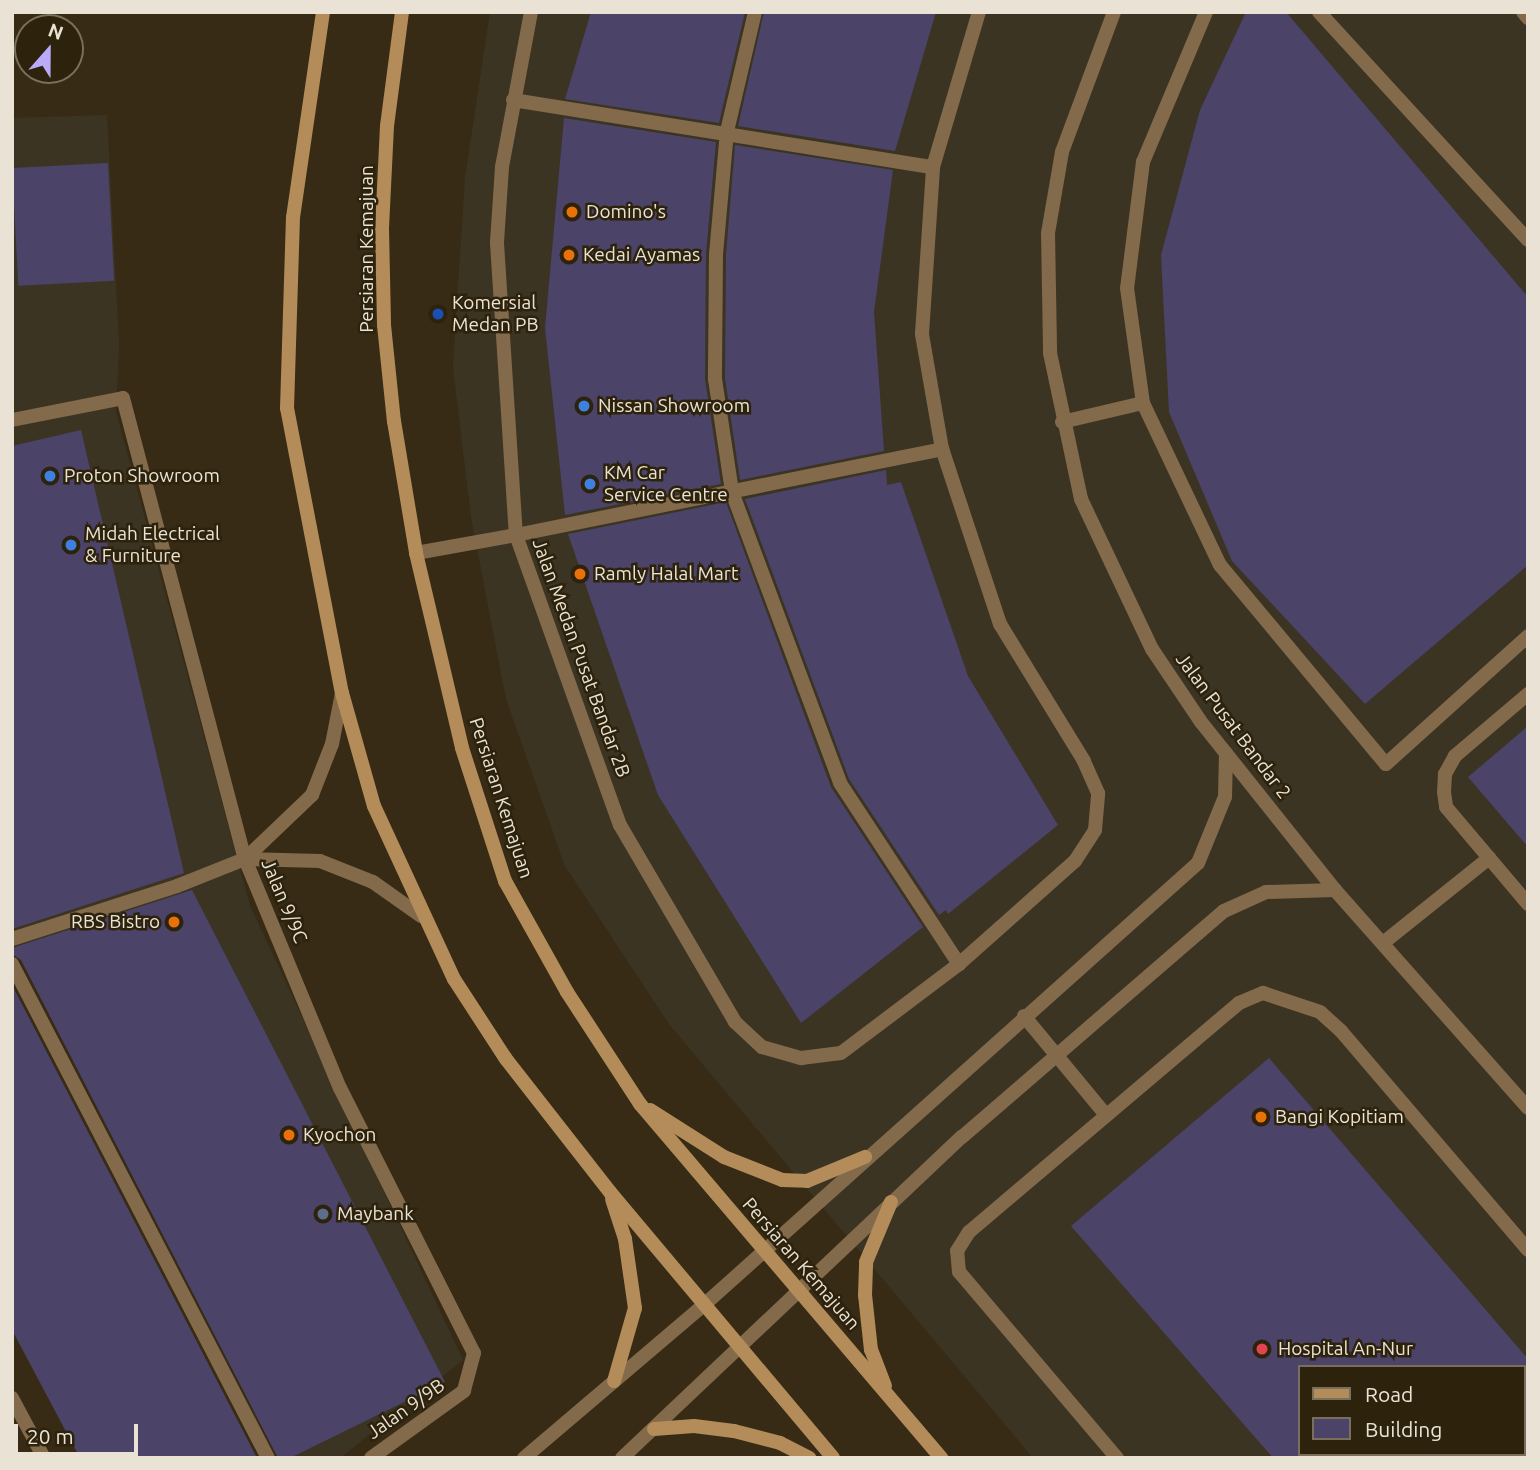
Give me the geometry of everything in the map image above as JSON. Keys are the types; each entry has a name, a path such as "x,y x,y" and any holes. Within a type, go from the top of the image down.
{"main road":[{"path":"323,12 293,217 287,408 342,693 374,806 421,916 454,979 506,1059 610,1192 833,1458"},
{"name":"Persiaran Kemajuan","path":"402,12 387,126 384,325 394,421 416,553 462,748 505,881 567,992 640,1104 941,1458"},
{"path":"640,1104 724,1157 782,1180 807,1181 865,1157"},
{"path":"610,1192 625,1239 635,1308 614,1381"},
{"path":"889,1396 871,1350 864,1307 866,1262 891,1202"},
{"path":"654,1429 694,1426 734,1431 780,1443 809,1458"}],"street":[{"name":"Jalan Medan Pusat Bandar 2B","path":"531,12 502,167 498,243 516,535 620,825 735,1022 762,1047 801,1058 841,1052 959,964 1075,861 1095,830 1098,793 1084,761 1000,624 942,449 922,334 933,167 979,12"},
{"path":"755,12 727,131 716,254 715,379 732,492 840,783 959,964"},
{"name":"Jalan Pusat Bandar 2","path":"1114,12 1062,152 1048,233 1050,353 1062,422 1081,499 1113,574 1152,649 1227,753 1335,890 1528,1108"},
{"path":"1206,12 1143,162 1127,288 1143,403 1220,565 1386,764 1528,636"},
{"path":"1319,12 1528,240"},
{"path":"1523,12 1528,18"},
{"path":"513,100 727,131 933,167"},
{"name":"Jalan 9/9C","path":"12,420 122,398 245,859 340,1088 474,1353 464,1391"},
{"path":"1062,422 1143,403"},
{"path":"416,553 942,449"},
{"path":"12,939 177,886 245,859 312,795 332,744 342,693"},
{"path":"1528,694 1455,756 1445,774 1446,807 1528,904"},
{"path":"524,1458 705,1304 865,1157 1198,863 1225,797 1227,753"},
{"path":"1383,943 1489,858"},
{"path":"245,859 320,861 373,882 421,916"},
{"path":"622,1458 801,1293 891,1202 1224,911 1266,892 1335,890"},
{"path":"12,964 268,1458"},
{"path":"1117,1458 960,1272 957,1251 969,1232 1239,1003 1263,993 1293,999 1320,1012 1341,1031 1528,1250"},
{"path":"1024,1016 1106,1115"},
{"name":"Jalan 9/9B","path":"371,1458 464,1391"},
{"path":"12,1398 44,1458"}],"shaded area":[{"path":"490,12 1528,12 1528,1458 1033,1458 669,1024 565,866 506,699 471,517 453,367 465,178"},
{"path":"107,115 119,344 116,412 250,906 463,1360 340,1458 279,1458 12,942 12,118"}],"building":[{"path":"591,12 745,12 719,123 565,99"},
{"path":"764,12 936,12 895,151 738,126"},
{"path":"1246,12 1286,12 1528,297 1528,565 1365,704 1232,561 1169,412 1161,255 1200,110"},
{"path":"564,118 716,142 706,254 705,379 721,484 565,515 545,328"},
{"path":"735,145 893,170 874,312 884,451 740,480 725,378 726,254"},
{"path":"108,163 114,281 18,286 12,168"},
{"path":"81,430 184,873 12,929 12,446"},
{"path":"886,470 887,485 901,482 968,676 1058,825 948,914 946,910 939,915 849,779 745,499"},
{"path":"726,502 831,787 923,927 801,1023 658,795 568,534"},
{"path":"1528,726 1528,847 1468,777"},
{"path":"192,890 445,1382 290,1458 278,1458 21,960 12,954 12,948"},
{"path":"12,985 257,1458 80,1458 12,1330"},
{"path":"1269,1058 1528,1359 1528,1367 1298,1365 1300,1458 1273,1458 1071,1226"}],"place":[{"name":"Domino's","path":"572,212"},
{"name":"Kedai Ayamas","path":"569,255"},
{"name":"Komersial Medan PB","path":"438,314"},
{"name":"Nissan Showroom","path":"584,406"},
{"name":"Proton Showroom","path":"50,476"},
{"name":"KM Car Service Centre","path":"590,484"},
{"name":"Midah Electrical & Furniture","path":"71,545"},
{"name":"Ramly Halal Mart","path":"580,574"},
{"name":"RBS Bistro","path":"174,922"},
{"name":"Bangi Kopitiam","path":"1261,1117"},
{"name":"Kyochon","path":"289,1135"},
{"name":"Maybank","path":"323,1214"},
{"name":"Hospital An-Nur","path":"1262,1349"}]}
